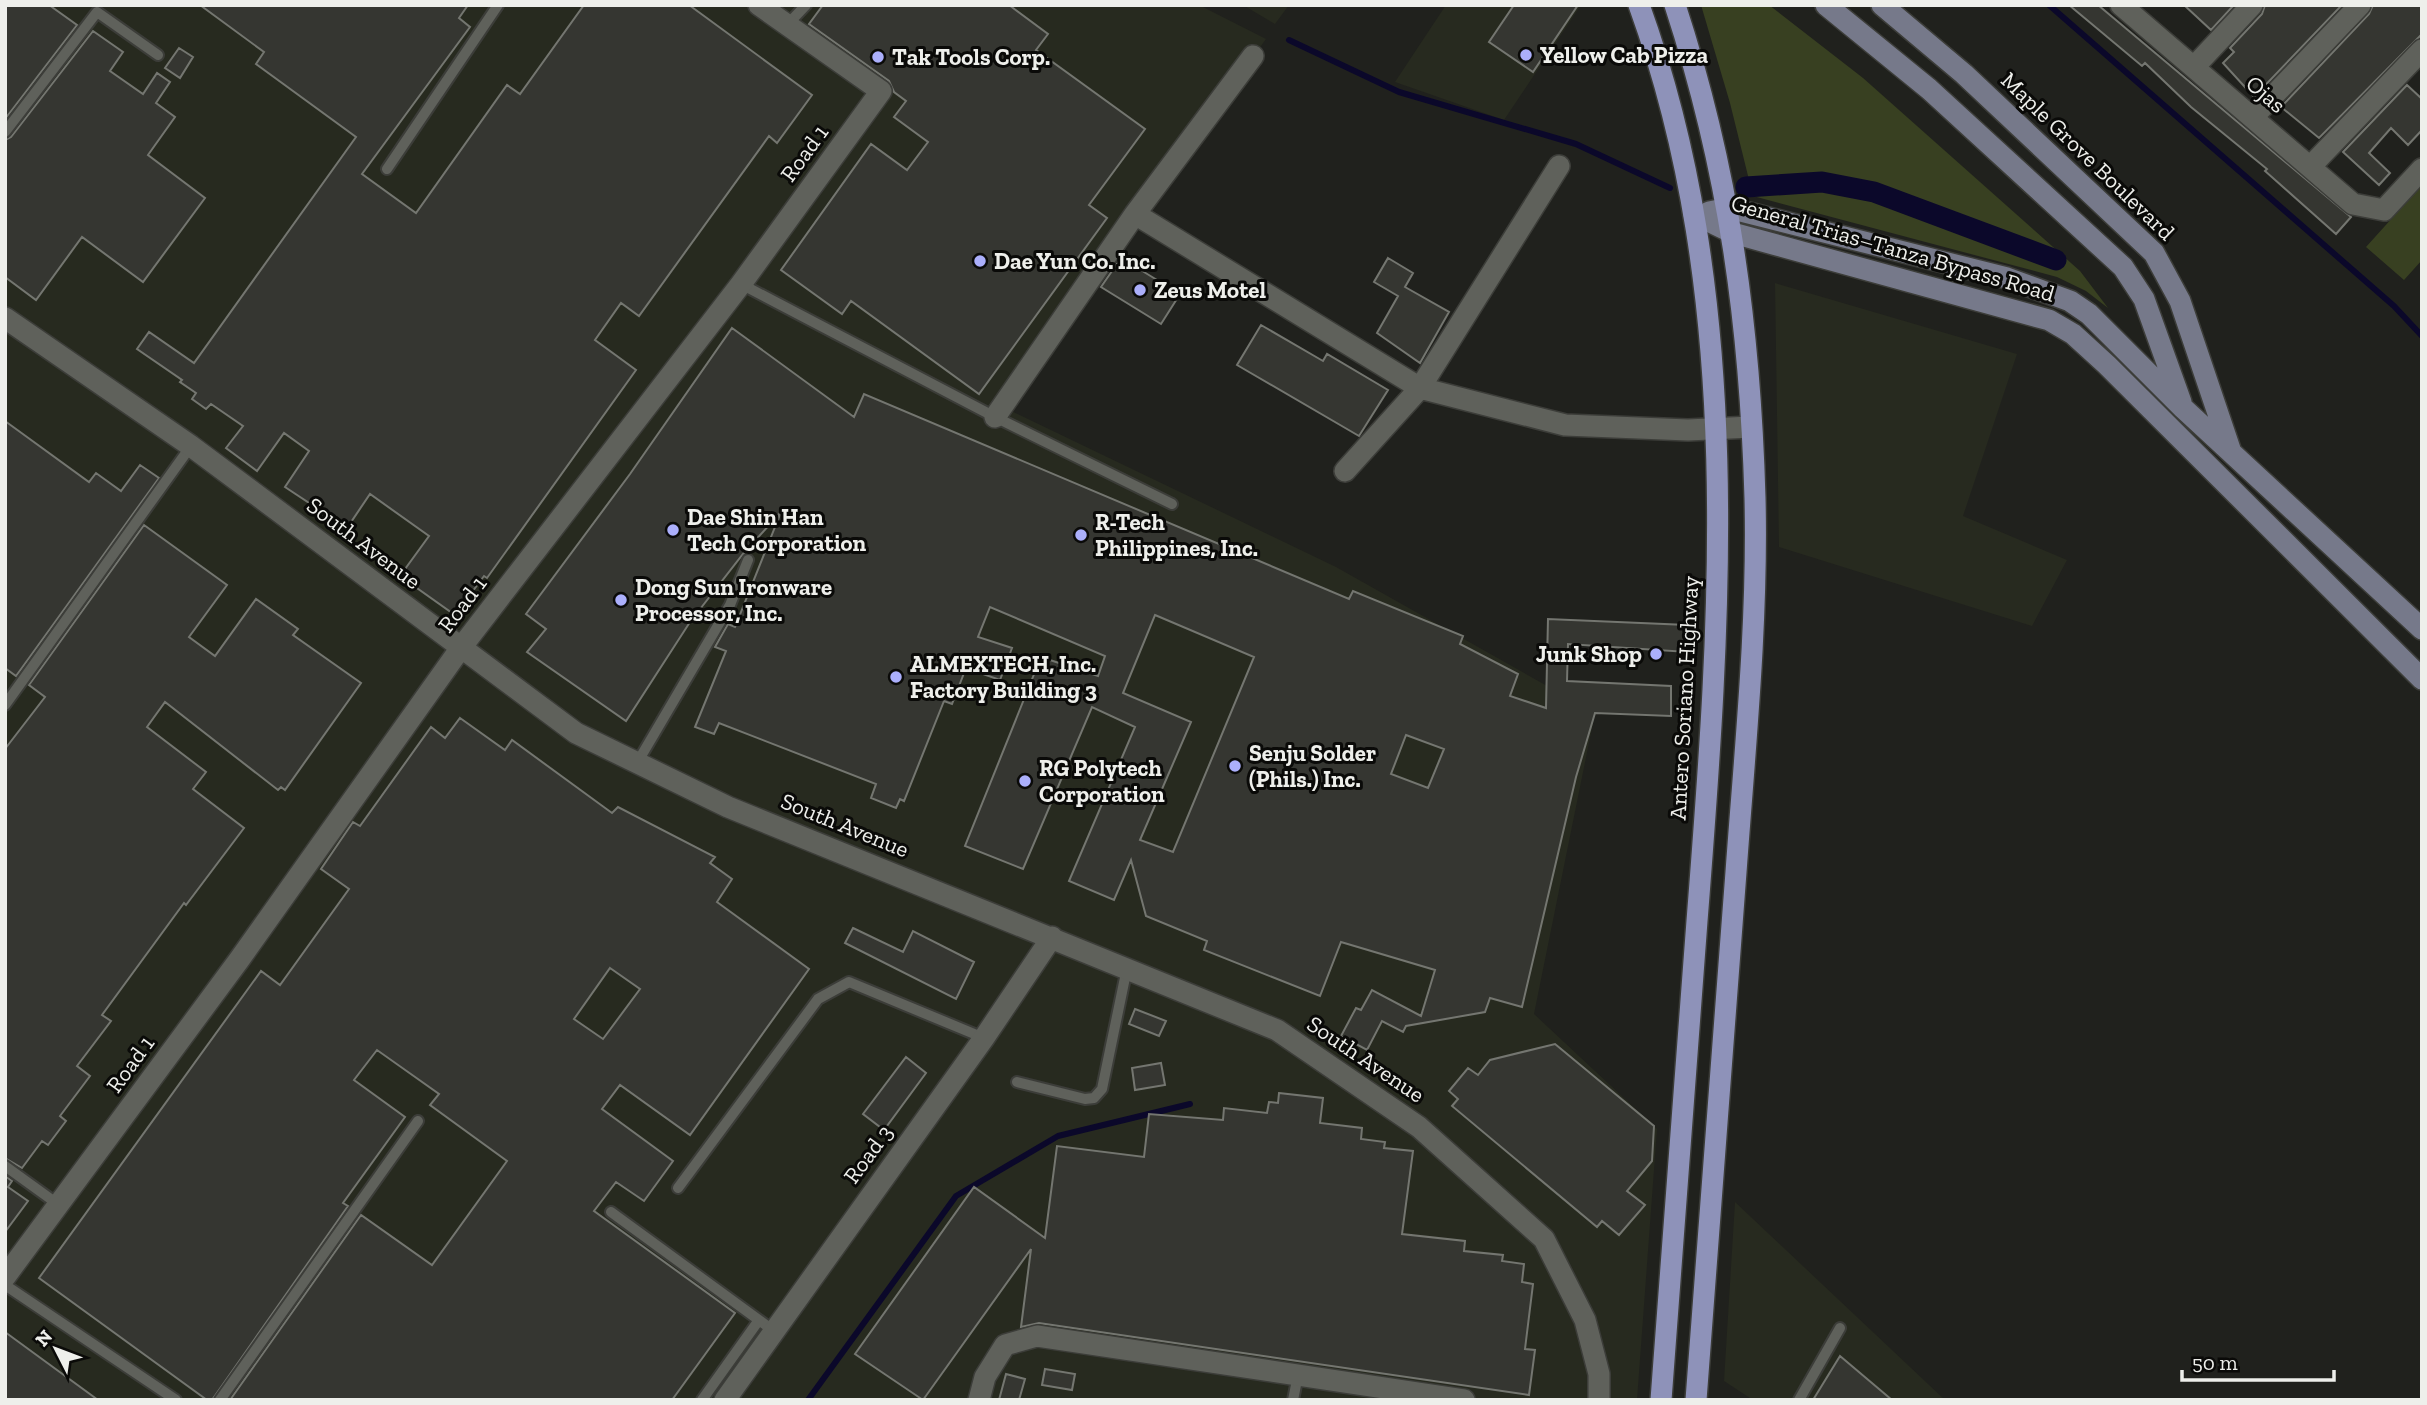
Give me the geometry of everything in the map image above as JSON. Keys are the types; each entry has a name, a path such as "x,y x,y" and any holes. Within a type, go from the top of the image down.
{"main road":[{"name":"Antero Soriano Highway","path":"1639,5 1671,103 1694,214 1708,315 1715,430 1713,696 1661,1400"},
{"path":"1675,5 1713,131 1728,208 1744,328 1755,500 1750,671 1696,1400"},
{"path":"1826,5 1950,107 2123,267 2144,299 2183,408"},
{"name":"Maple Grove Boulevard","path":"1882,5 1974,83 2154,253 2180,301 2231,451 2422,629"},
{"name":"General Trias–Tanza Bypass Road","path":"1694,214 1728,208 1996,275 2059,295 2089,314 2183,408 2231,451"},
{"name":"General Trias–Tanza Bypass Road","path":"1694,214 1732,233 2010,308 2059,324 2107,365 2422,679"}],"street":[{"name":"Road 1","path":"5,1277 239,960 460,649 741,284 881,90 759,5"},
{"path":"2194,67 2252,5"},
{"path":"2253,117 2360,5"},
{"name":"Ojas","path":"2134,9 2194,67 2353,204 2384,210 2422,169"},
{"path":"2310,167 2422,50"},
{"path":"995,417 1135,214 1254,56"},
{"path":"1345,471 1420,388 1559,166"},
{"path":"1135,214 1420,388 1565,425 1715,430 1751,427"},
{"name":"South Avenue","path":"5,318 191,446 576,733 728,807 1277,1030 1419,1127 1544,1240 1585,1320 1600,1374 1599,1400"},
{"name":"Road 3","path":"724,1400 767,1325 984,1038 1052,937"},
{"path":"979,1400 985,1377 1005,1345 1037,1336 1465,1400"}],"lane":[{"path":"387,169 498,5"},
{"path":"788,25 806,5"},
{"path":"5,132 97,12 158,55"},
{"path":"741,284 995,417 1172,504"},
{"path":"5,705 191,446"},
{"path":"637,763 730,605 748,560"},
{"path":"1017,1082 1085,1099 1094,1098 1102,1089 1127,968"},
{"path":"678,1188 818,999 849,982 984,1038"},
{"path":"220,1400 418,1121"},
{"path":"5,1166 59,1205"},
{"path":"611,1212 767,1325 702,1400"},
{"path":"5,1285 176,1400"},
{"path":"1799,1400 1840,1328"},
{"path":"1293,1400 1297,1375"}],"shaded area":[{"path":"5,5 1199,5 1266,39 999,405 1336,567 1595,713 1534,1014 1657,1129 1637,1400 5,1400"},
{"path":"1243,5 1289,5 1275,24"},
{"path":"1446,5 1581,5 1504,120 1395,82"},
{"path":"1775,283 2017,354 1963,516 2067,560 2032,626 1779,547"},
{"path":"1735,1202 1945,1400 1753,1400 1724,1381"}],"green space":[{"path":"1701,5 1769,5 1863,78 2080,271 2108,308 2086,291 2057,277 1753,196 1730,103"},
{"path":"2422,185 2422,260 2404,280 2366,247"}],"building":[{"path":"5,5 49,5 77,25 5,119"},
{"path":"200,5 468,5 459,18 470,27 362,174 416,213 507,85 520,94 584,5 689,5 812,95 777,143 769,136 639,316 621,303 595,340 636,370 487,578 484,576 455,615 400,576 429,536 370,494 347,528 285,487 309,451 284,433 257,471 226,448 243,426 211,404 206,409 192,399 196,393 180,382 182,380 137,349 149,332 194,363 356,137 256,64 264,52"},
{"path":"823,5 1009,5 1048,34 1036,50 1145,129 1089,205 1107,218 979,394 851,301 842,314 781,270 871,144 907,170 928,142 894,117 906,101 894,92 889,81 809,24"},
{"name":"Yellow Cab Pizza","path":"1514,5 1578,5 1533,72 1489,42"},
{"path":"2069,5 2098,5 2351,217 2336,234 2265,171 2267,169 2191,107 2145,63 2142,66"},
{"path":"2184,5 2234,5 2211,30"},
{"path":"2265,5 2342,5 2254,97 2223,63 2234,52 2230,48 2262,14"},
{"path":"2373,5 2422,5 2422,34 2319,138 2281,107 2369,14"},
{"path":"93,31 123,52 110,71 143,94 157,73 170,82 156,103 175,117 148,155 205,198 143,282 82,237 36,300 5,277 5,140 11,137"},
{"path":"179,48 193,57 180,78 165,68"},
{"path":"2407,85 2422,99 2422,130 2408,145 2391,128 2369,153 2390,173 2379,185 2343,152"},
{"name":"Zeus Motel","path":"1121,258 1180,294 1161,324 1101,287"},
{"path":"1388,258 1413,273 1405,287 1449,312 1420,363 1377,333 1398,296 1374,282"},
{"path":"1261,325 1323,361 1327,354 1388,390 1359,436 1237,365"},
{"path":"732,328 854,417 864,394 1349,599 1353,591 1463,636 1460,644 1518,674 1510,696 1546,708 1548,619 1687,625 1687,652 1568,644 1567,681 1671,686 1671,716 1595,713 1576,777 1522,1007 1490,998 1485,1012 1406,1026 1403,1032 1382,1021 1367,1050 1341,1036 1356,1008 1361,1010 1372,990 1421,1016 1435,970 1341,942 1320,996 1204,950 1207,941 1146,916 1131,860 1114,900 1069,881 1135,727 1092,707 1023,869 965,846 1041,657 1098,676 1105,656 990,607 978,637 1012,648 1000,680 966,668 952,704 944,701 904,801 900,799 896,808 871,798 876,784 719,723 714,734 695,727 726,651 715,647 728,624 735,627 781,512 743,554 690,622 626,721 527,652 546,629 526,614 630,474","holes":["1155,615 1254,657 1173,852 1140,840 1191,722 1123,693","1406,735 1444,749 1428,788 1391,774"]},
{"path":"5,421 89,482 96,473 121,491 140,465 159,478 16,676 5,668"},
{"path":"144,525 227,585 189,637 215,656 256,599 298,629 293,635 361,683 285,790 281,787 278,790 165,702 147,727 206,772 193,789 244,828 186,905 184,903 102,1015 111,1021 77,1066 90,1076 60,1116 66,1121 48,1145 42,1141 22,1168 5,1158 5,749 45,697 29,685"},
{"path":"460,718 505,750 512,740 612,813 618,807 715,857 710,863 732,879 717,902 809,969 690,1135 620,1085 602,1109 673,1161 644,1201 616,1182 594,1211 735,1313 672,1400 230,1400 361,1215 432,1265 507,1161 430,1105 439,1094 377,1050 354,1080 405,1117 343,1203 348,1206 212,1400 207,1400 39,1278 261,971 280,985 349,889 321,869 353,822 360,826 431,727 445,738","holes":["610,968 640,989 603,1039 574,1019"]},
{"path":"853,928 903,952 913,931 974,962 956,999 845,943"},
{"path":"1135,1009 1166,1021 1159,1036 1129,1024"},
{"path":"1555,1044 1654,1126 1652,1161 1627,1191 1645,1205 1619,1235 1602,1221 1597,1227 1452,1106 1458,1099 1449,1091 1468,1068 1478,1075 1490,1060"},
{"path":"906,1057 926,1073 884,1130 863,1114"},
{"path":"1161,1063 1165,1085 1135,1090 1132,1068"},
{"path":"1279,1093 1323,1098 1320,1123 1362,1128 1361,1139 1385,1142 1384,1148 1413,1151 1402,1234 1465,1241 1464,1251 1503,1255 1502,1261 1524,1264 1522,1282 1533,1284 1525,1349 1535,1350 1529,1395 1039,1323 1021,1327 1031,1249 923,1400 855,1354 974,1187 1045,1238 1057,1146 1144,1157 1149,1114 1223,1120 1224,1108 1267,1113 1269,1102 1278,1103"},
{"path":"5,1176 12,1181 8,1187 28,1201 5,1232"},
{"path":"5,1332 98,1400 5,1400"},
{"path":"1840,1356 1892,1400 1813,1400"},
{"path":"1045,1369 1075,1374 1072,1390 1042,1385"},
{"path":"1006,1374 1025,1379 1019,1400 999,1400"}],"waterway":[{"path":"2049,5 2394,306 2422,336"},
{"path":"1289,40 1399,92 1576,144 1670,188"},
{"path":"1746,187 1822,182 1874,192 2056,260"},
{"path":"808,1400 956,1196 1058,1136 1190,1104"}],"place":[{"name":"Yellow Cab Pizza","path":"1526,55"},
{"name":"Tak Tools Corp.","path":"878,57"},
{"name":"Dae Yun Co. Inc.","path":"980,261"},
{"name":"Zeus Motel","path":"1140,290"},
{"name":"Dae Shin Han Tech Corporation","path":"673,530"},
{"name":"R-Tech Philippines, Inc.","path":"1081,535"},
{"name":"Dong Sun Ironware Processor, Inc.","path":"621,600"},
{"name":"Junk Shop","path":"1656,654"},
{"name":"ALMEXTECH, Inc. Factory Building 3","path":"896,677"},
{"name":"Senju Solder (Phils.) Inc.","path":"1235,766"},
{"name":"RG Polytech Corporation","path":"1025,781"}]}
